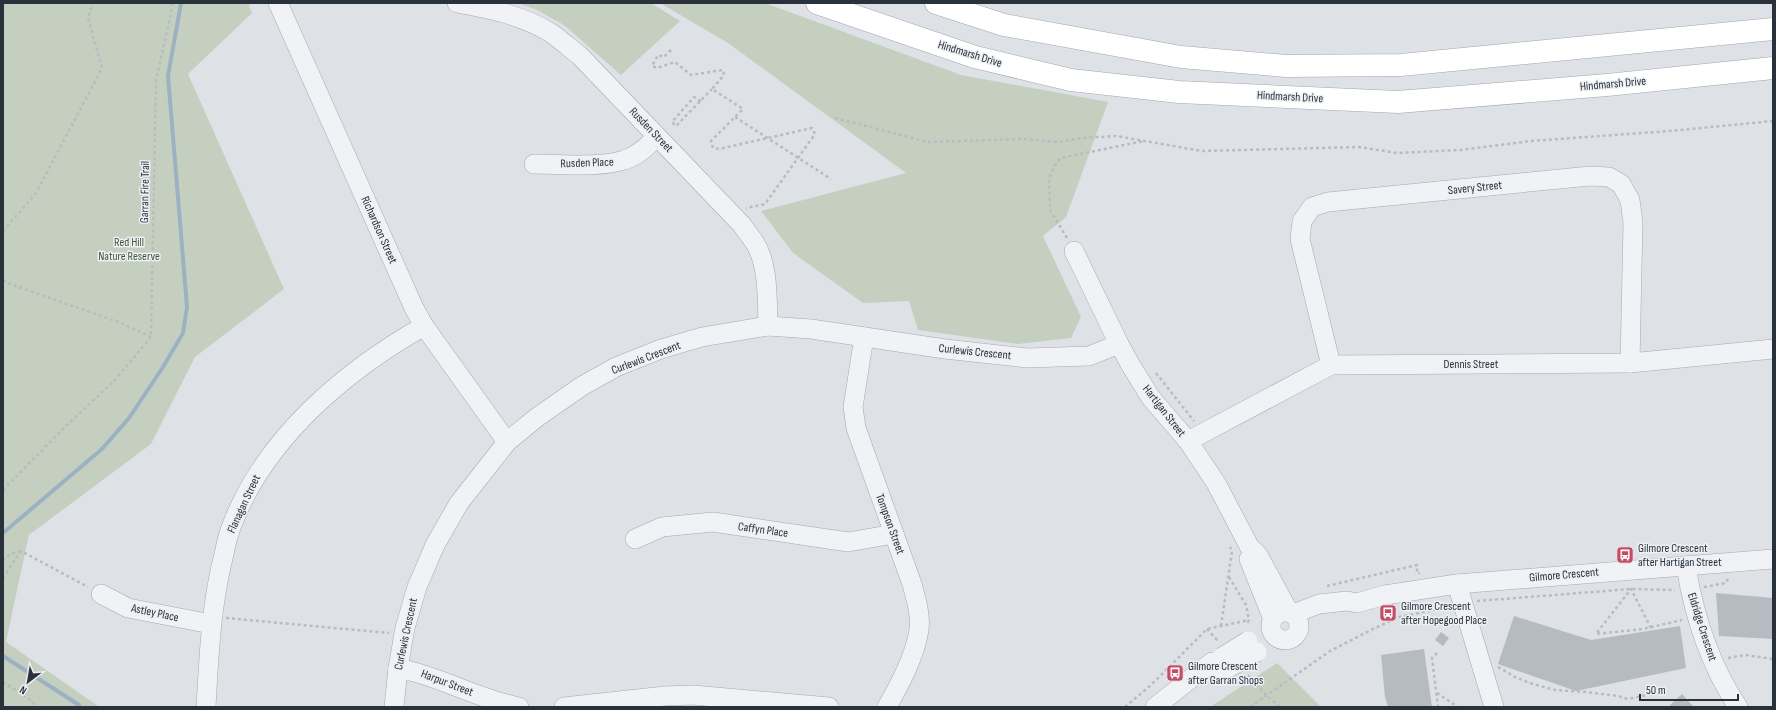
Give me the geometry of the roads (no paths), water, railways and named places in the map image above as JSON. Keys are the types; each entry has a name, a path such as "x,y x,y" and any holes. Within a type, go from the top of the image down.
{"main road":[{"name":"Hindmarsh Drive","path":"817,3 975,57 1071,80 1179,92 1398,102 1607,85 1773,68"},
{"path":"936,3 1004,25 1181,57 1286,66 1401,65 1773,30"}],"street":[{"name":"Richardson Street","path":"278,3 414,308 424,326 507,442"},
{"name":"Rusden Street","path":"457,3 511,14 528,21 551,33 580,56 742,225 756,244 762,262 766,286 768,326"},
{"name":"Rusden Place","path":"534,164 609,164 625,160 642,151 657,137"},
{"name":"Savery Street","path":"1331,366 1300,239 1302,221 1312,207 1328,202 1590,176 1610,177 1621,184 1630,200 1633,223 1630,363"},
{"name":"Hartigan Street","path":"1074,251 1118,344 1151,398 1188,441 1216,483 1249,546 1258,555 1284,623"},
{"name":"Flanagan Street","path":"206,707 211,621 221,566 231,525 253,480 281,442 321,400 394,343 424,326"},
{"name":"Curlewis Crescent","path":"394,707 398,668 404,634 417,587 435,545 459,503 507,442 536,418 582,386 616,367 661,348 702,337 768,326 811,329 945,349 1027,358 1089,356 1118,344"},
{"name":"Tompson Street","path":"864,337 853,407 856,428 912,584 918,607 919,629 915,647 887,707"},
{"name":"Dennis Street","path":"1188,441 1331,366 1630,363 1773,349"},
{"name":"Caffyn Place","path":"635,539 662,527 713,522 848,542 894,534"},
{"name":"Gilmore Crescent","path":"1175,707 1216,668 1249,641 1284,623 1317,618 1350,610 1357,603 1385,595 1457,584 1773,559"},
{"name":"Eldridge Crescent","path":"1686,566 1690,589 1702,632 1713,661 1727,690 1738,707"},
{"path":"1457,584 1494,707"},
{"name":"Astley Place","path":"101,594 128,608 211,621"},
{"name":"Harpur Street","path":"398,668 419,672 502,704 519,707"},
{"name":"Gilmore Crescent","path":"1155,707 1216,668"},
{"path":"564,707 664,701 693,694 829,707"}],"waterway":[{"path":"3,533 102,449 129,418 163,367 183,333 187,307 168,76 181,3"},
{"path":"3,656 79,705"}],"place":[{"name":"Gilmore Crescent after Hartigan Street","path":"1625,555"},
{"name":"Gilmore Crescent after Hopegood Place","path":"1388,613"},
{"name":"Gilmore Crescent after Garran Shops","path":"1175,673"}],"park label":[{"name":"Red Hill Nature Reserve","path":"129,249"}]}
